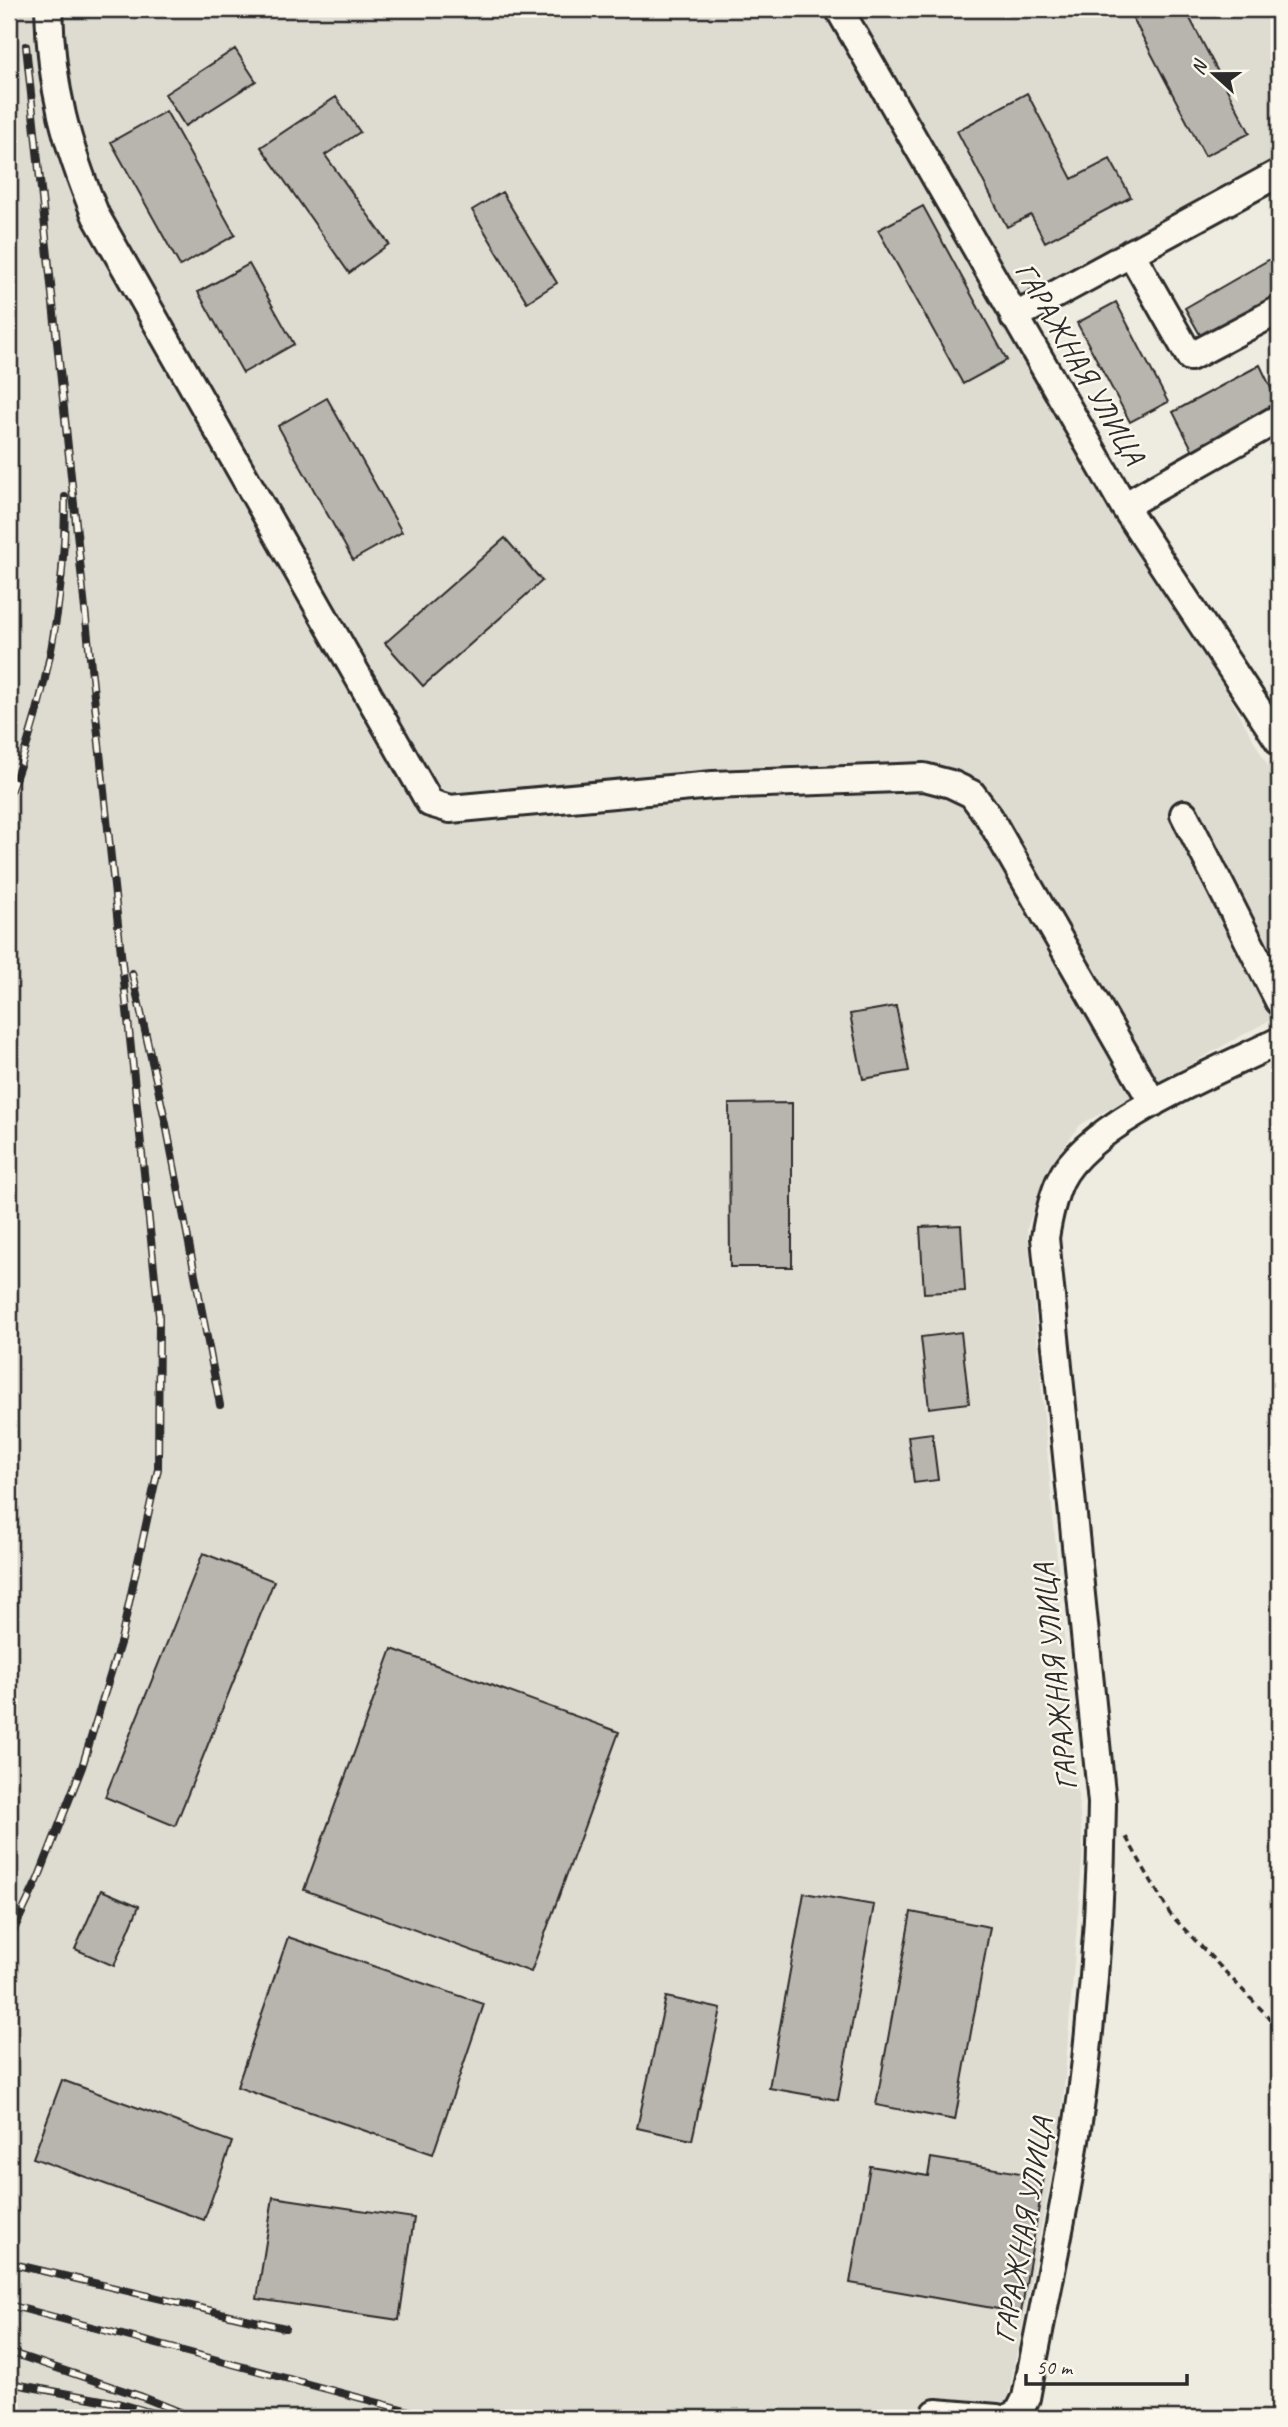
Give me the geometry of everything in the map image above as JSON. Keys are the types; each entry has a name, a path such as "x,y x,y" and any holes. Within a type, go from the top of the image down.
{"street":[{"path":"49,9 50,49 60,112 73,159 96,216 430,803 450,808 713,785 924,777 951,784 972,794 989,817 1153,1103"},
{"name":"ГАРАЖНАЯ УЛИЦА","path":"839,9 1125,506 1279,741"},
{"path":"1014,317 1279,173"},
{"path":"1130,253 1190,357 1279,310"},
{"path":"1125,506 1279,418"},
{"path":"1184,814 1279,1001"},
{"name":"ГАРАЖНАЯ УЛИЦА","path":"1007,2418 1019,2412 1026,2398 1082,2095 1095,1966 1101,1866 1102,1803 1045,1238 1051,1205 1061,1179 1077,1157 1104,1132 1153,1103 1279,1041"},
{"path":"936,2413 997,2418"}],"path":[{"path":"1126,1837 1170,1914 1279,2028"}],"shaded area":[{"path":"9,9 1279,9 1279,154 1022,299 1051,350 1124,506 1279,786 1279,1015 1080,1125 1048,1168 1027,1228 1083,1848 1061,2126 1004,2418 9,2418"}],"building":[{"path":"1128,9 1185,9 1250,133 1205,156"},
{"path":"235,49 256,81 185,126 165,94"},
{"path":"1027,93 1072,179 1110,159 1131,197 1045,242 1031,215 1007,227 957,131"},
{"path":"336,97 360,132 325,155 389,244 349,273 261,147"},
{"path":"166,111 235,235 180,266 111,142"},
{"path":"502,192 557,283 527,302 472,210"},
{"path":"923,206 1007,360 963,384 878,230"},
{"path":"1279,254 1279,297 1203,340 1185,308"},
{"path":"249,264 294,344 243,373 198,292"},
{"path":"1116,302 1168,402 1130,422 1077,323"},
{"path":"1260,365 1279,405 1193,451 1173,412"},
{"path":"327,398 402,532 353,560 278,426"},
{"path":"505,538 542,581 423,686 385,643"},
{"path":"896,1006 909,1071 863,1079 850,1014"},
{"path":"792,1103 792,1267 730,1267 729,1104"},
{"path":"961,1225 965,1291 924,1293 920,1227"},
{"path":"961,1332 969,1403 929,1408 921,1337"},
{"path":"932,1433 938,1480 914,1483 908,1436"},
{"path":"203,1553 274,1581 175,1826 105,1797"},
{"path":"392,1649 619,1732 531,1972 304,1890"},
{"path":"101,1890 139,1906 114,1966 75,1949"},
{"path":"804,1893 874,1905 838,2100 769,2088"},
{"path":"911,1912 990,1927 955,2120 876,2105"},
{"path":"288,1937 484,2004 433,2154 237,2087"},
{"path":"666,1997 721,2009 692,2140 637,2128"},
{"path":"62,2080 232,2142 204,2220 33,2158"},
{"path":"931,2158 1044,2177 1021,2313 850,2283 870,2166 928,2176"},
{"path":"273,2197 414,2218 399,2320 257,2299"}],"railway":[{"path":"9,1940 38,1879 82,1767 121,1640 158,1469 159,1316 26,46"},
{"path":"9,795 34,723 51,649 62,573 65,497"},
{"path":"132,973 166,1124 220,1405"},
{"path":"9,2263 285,2328"},
{"path":"9,2305 436,2418"},
{"path":"9,2352 140,2396 195,2418"},
{"path":"9,2383 118,2403 170,2418"}]}
